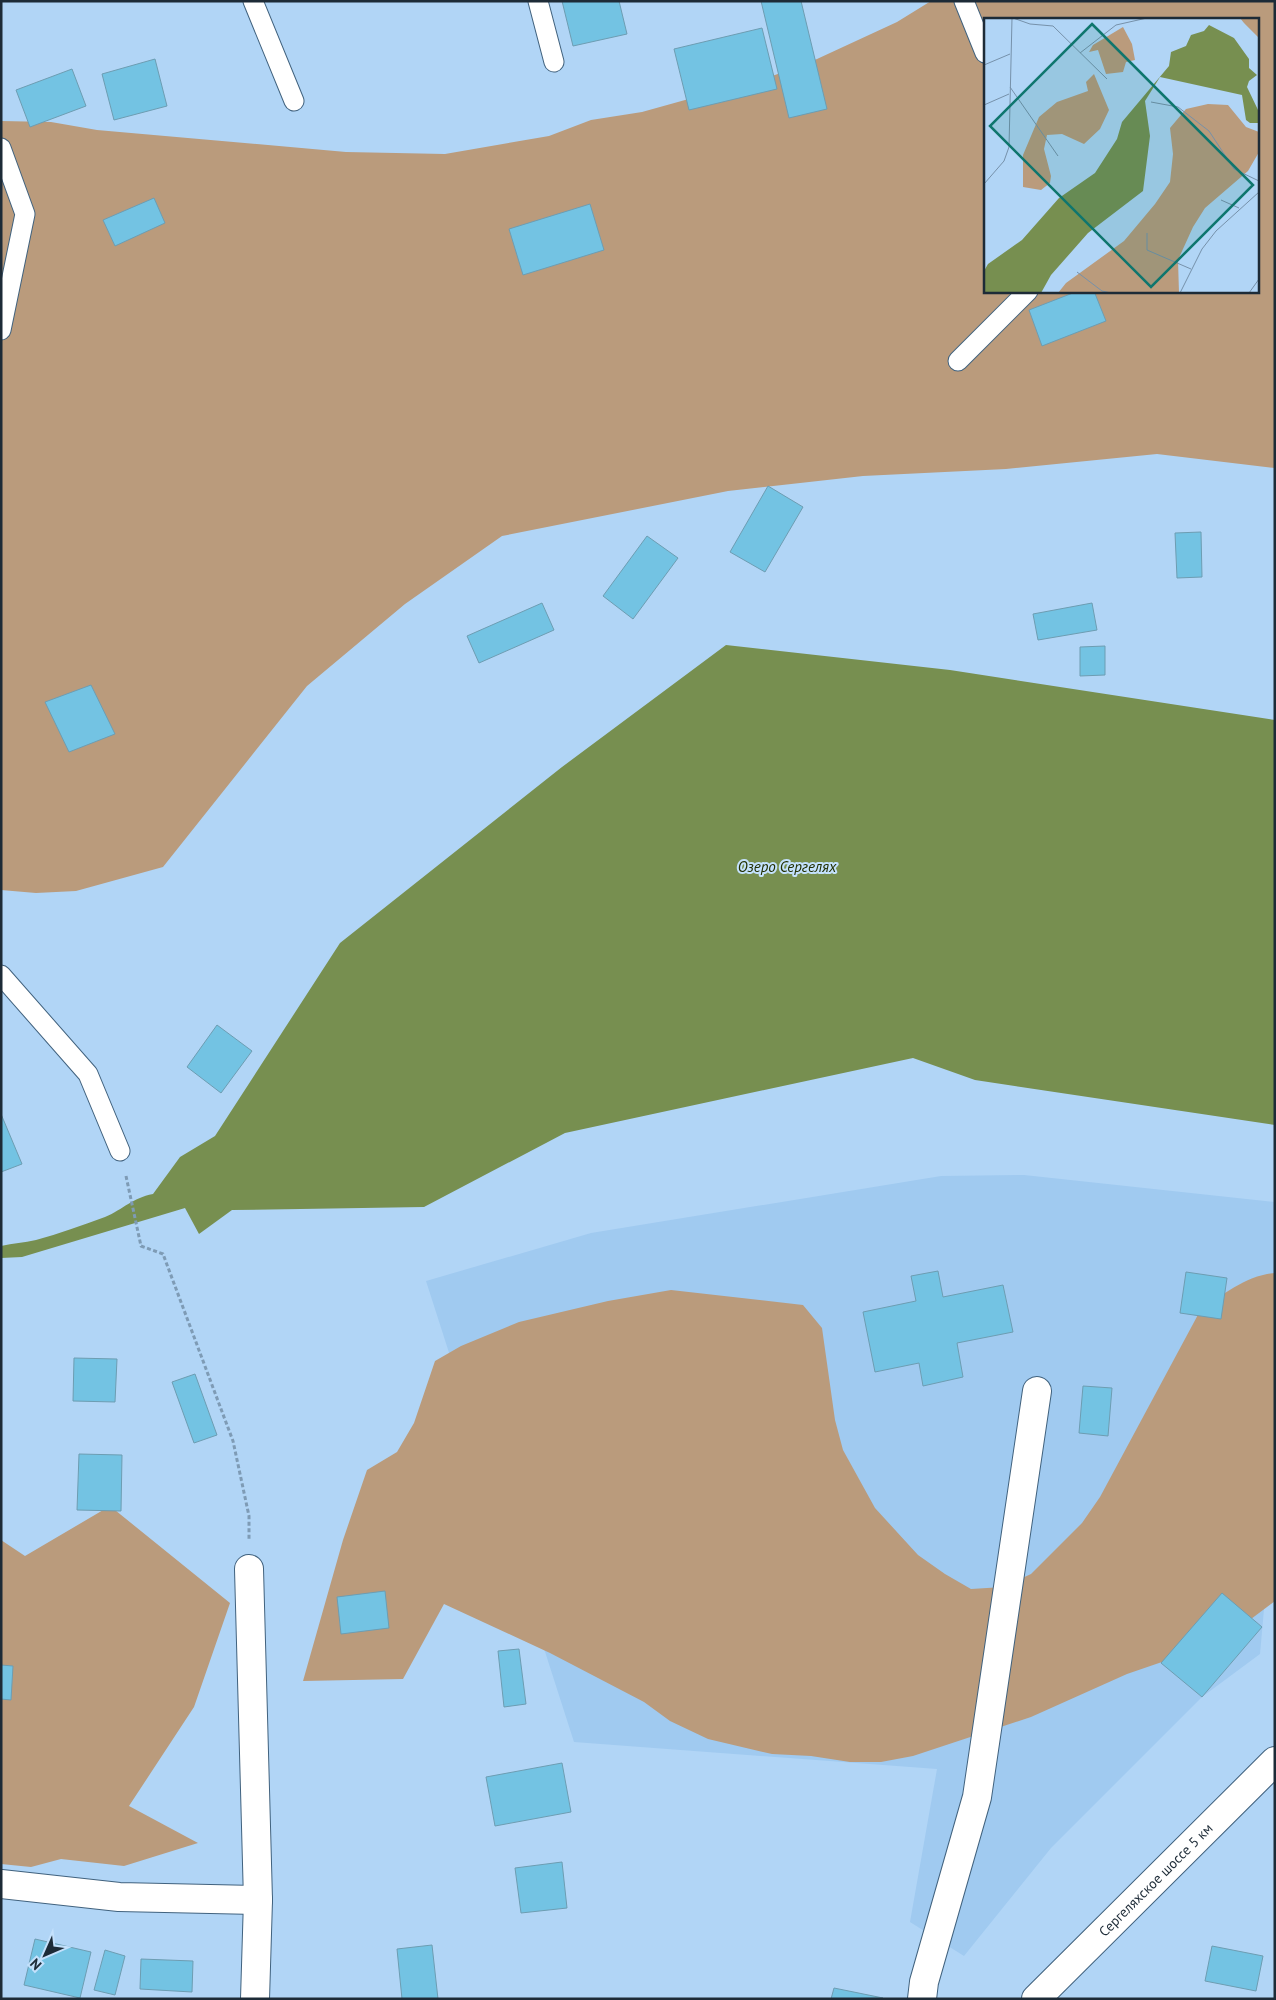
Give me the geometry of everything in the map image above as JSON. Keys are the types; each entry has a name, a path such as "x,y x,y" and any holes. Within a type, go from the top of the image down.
{"street":[{"path":"922,1999 924,1982 977,1797 1037,1391"},
{"path":"249,1569 258,1900 255,1999"},
{"name":"Сергеляхское шоссе 5 км","path":"1036,1999 1275,1761"},
{"path":"1,1884 119,1897 258,1900"}],"lane":[{"path":"253,1 294,101"},
{"path":"538,1 554,62"},
{"path":"964,1 984,51"},
{"path":"1,148 25,214 1,330"},
{"path":"958,361 1027,292"},
{"path":"1,975 88,1074 120,1151"}],"path":[{"path":"120,1151 141,1246 163,1254 233,1441 249,1516 249,1569"}],"shaded area":[{"path":"931,1 1275,1 1275,468 1157,454 1006,469 863,476 728,491 502,536 405,604 307,686 163,867 76,891 36,893 1,890 1,121 51,122 97,130 346,152 445,154 549,136 591,120 642,112 775,75 817,59 897,22"},
{"path":"1024,1175 1275,1202 1275,1486 1260,1654 1202,1697 1051,1848 964,1956 910,1922 937,1769 574,1742 426,1281 591,1233 941,1176"},
{"path":"1275,1273 1275,1601 1247,1622 1191,1652 1127,1674 1031,1717 913,1756 881,1762 850,1762 811,1756 772,1754 708,1739 670,1721 644,1702 550,1653 444,1604 403,1679 303,1681 343,1540 367,1470 397,1452 414,1423 435,1361 461,1346 519,1322 608,1301 671,1290 803,1305 822,1328 835,1420 843,1450 875,1508 918,1555 945,1574 971,1589 1003,1587 1031,1574 1082,1523 1100,1497 1200,1311 1226,1292 1245,1282"},
{"path":"110,1506 230,1603 194,1707 129,1806 198,1843 124,1866 61,1859 31,1867 1,1864 1,1540 25,1556"}],"water":[{"name":"Озеро Сергелях","path":"726,645 950,670 1275,720 1275,1125 975,1080 913,1058 565,1133 424,1207 232,1210 199,1234 185,1208 22,1257 1,1258 1,1246 36,1240 70,1229 105,1217 139,1198 153,1194 180,1157 215,1136 340,943 562,767"}],"building":[{"path":"562,1 619,1 627,34 573,46"},
{"path":"761,1 801,1 827,109 789,118"},
{"path":"762,28 777,89 689,110 674,49"},
{"path":"155,59 167,106 114,120 102,74"},
{"path":"72,69 86,106 30,127 16,90"},
{"path":"154,198 165,223 115,246 103,220"},
{"path":"590,204 604,250 523,275 509,229"},
{"path":"1075,292 1094,292 1106,321 1042,346 1029,310"},
{"path":"768,486 803,507 765,572 730,552"},
{"path":"1201,532 1202,577 1177,578 1175,533"},
{"path":"647,536 678,558 633,619 603,596"},
{"path":"542,603 554,630 479,663 467,636"},
{"path":"1092,603 1097,630 1038,640 1033,614"},
{"path":"1105,646 1105,675 1080,676 1080,647"},
{"path":"91,685 115,734 69,752 45,702"},
{"path":"217,1025 252,1051 221,1093 187,1067"},
{"path":"1,1114 22,1164 1,1172"},
{"path":"938,1271 943,1297 1003,1285 1013,1332 957,1343 963,1377 923,1386 919,1363 875,1372 863,1312 916,1301 911,1276"},
{"path":"1186,1272 1227,1278 1221,1319 1180,1313"},
{"path":"74,1358 117,1359 115,1402 73,1401"},
{"path":"195,1374 217,1435 194,1443 172,1382"},
{"path":"1083,1386 1112,1388 1108,1436 1079,1433"},
{"path":"79,1454 122,1455 121,1511 77,1510"},
{"path":"385,1591 389,1628 341,1634 337,1597"},
{"path":"1222,1593 1262,1627 1202,1697 1161,1663"},
{"path":"519,1649 526,1704 504,1707 498,1651"},
{"path":"1,1665 13,1666 11,1700 1,1699"},
{"path":"562,1763 571,1812 495,1826 486,1777"},
{"path":"562,1862 567,1908 521,1913 515,1868"},
{"path":"35,1939 91,1952 80,1998 24,1985"},
{"path":"432,1945 438,1999 402,1999 397,1949"},
{"path":"1212,1946 1263,1956 1256,1991 1205,1981"},
{"path":"105,1950 125,1956 115,1995 94,1990"},
{"path":"141,1959 193,1961 192,1992 140,1989"},
{"path":"834,1988 883,1998 831,1999"}]}
